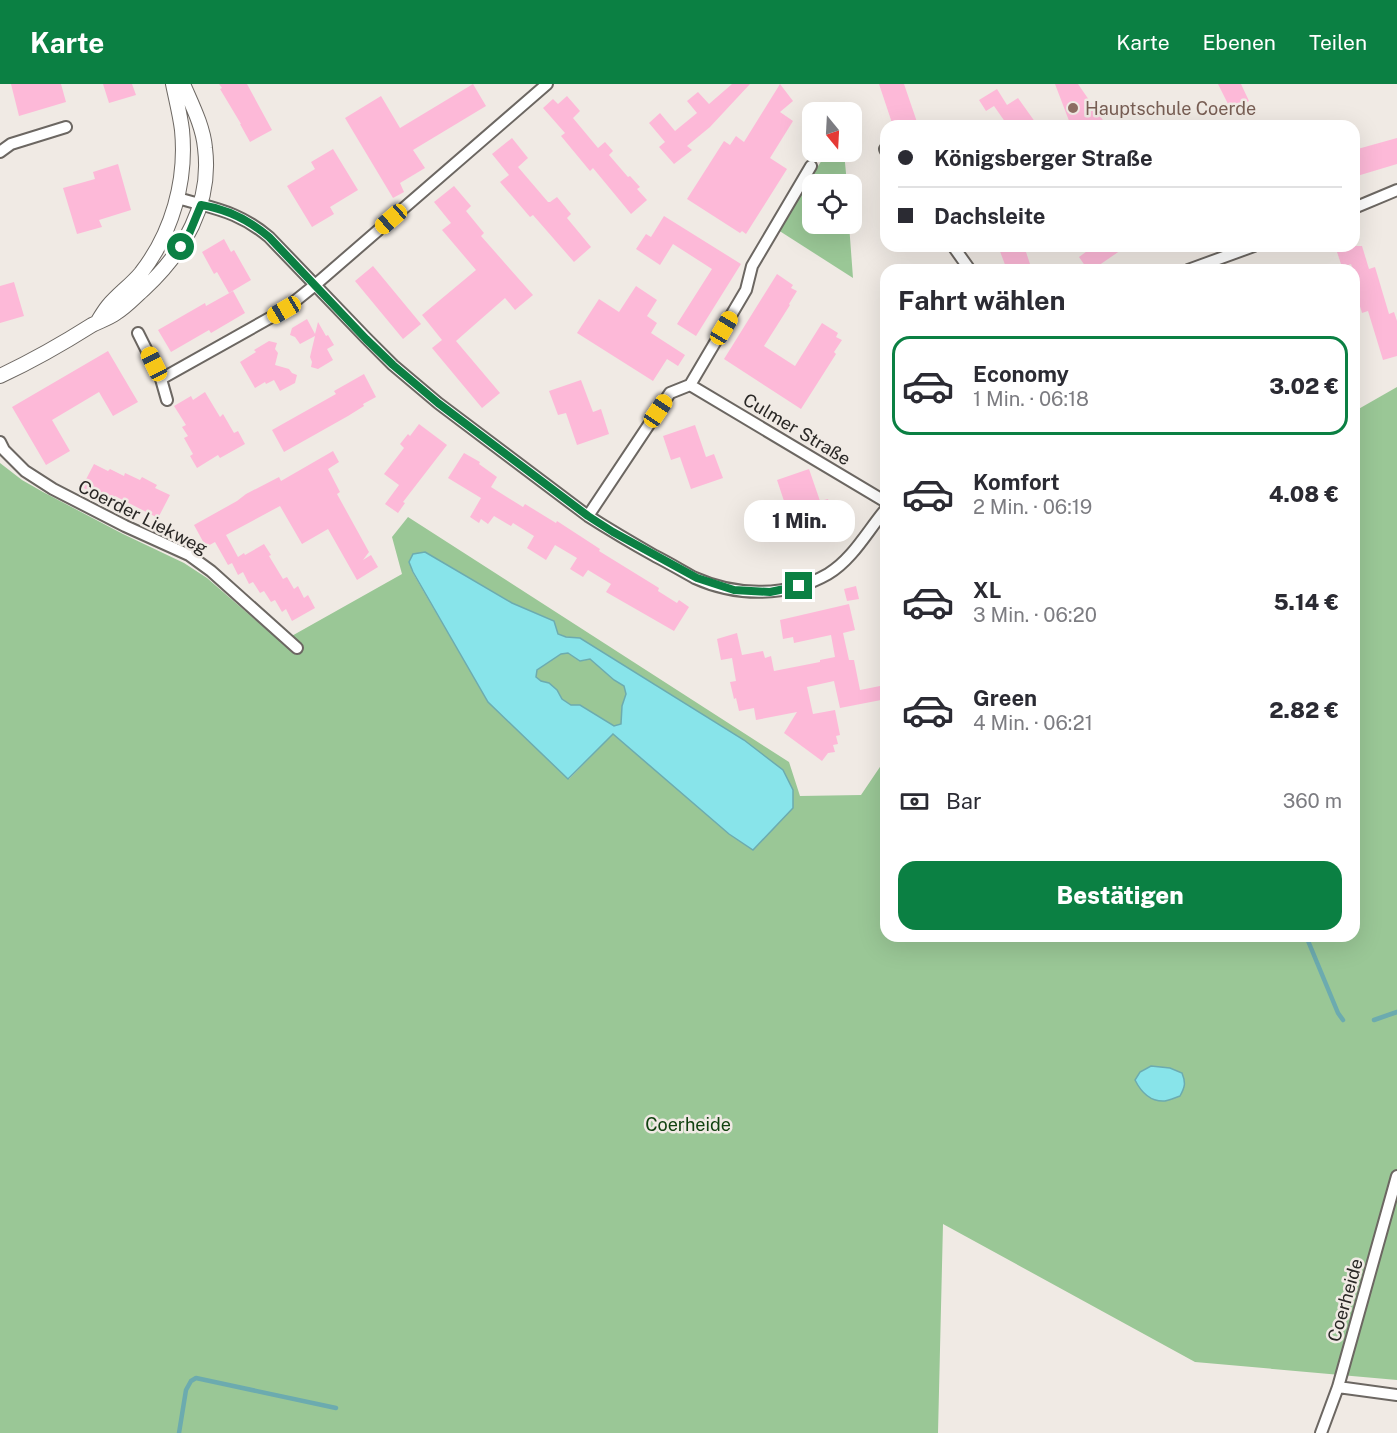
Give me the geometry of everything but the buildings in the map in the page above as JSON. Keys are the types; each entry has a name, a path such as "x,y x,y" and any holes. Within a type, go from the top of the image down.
{"street":[{"path":"96,323 109,305 132,283 149,261 165,233 178,198 183,142 173,84"},
{"path":"0,376 117,313 161,272 181,247 201,205 206,177 205,147 199,121 183,84"},
{"path":"161,379 284,310 547,84"},
{"path":"0,152 11,144 66,127"},
{"path":"588,516 670,393 690,385 746,290 752,266 811,166"},
{"path":"1360,205 1397,190"},
{"path":"178,198 223,210 256,226 366,339 438,403 588,516 697,578 734,590 770,592 799,586 829,573 849,556 880,517"},
{"path":"1204,264 1238,252"},
{"path":"138,333 161,379 167,400"},
{"name":"Culmer Straße","path":"690,385 880,498"},
{"name":"Coerder Liekweg","path":"0,442 4,450 25,471 53,489 125,526 189,555 211,571 297,648"},
{"name":"Coerheide","path":"1321,1433 1338,1387 1397,1176"},
{"path":"1338,1387 1397,1395"}],"green space":[{"path":"821,162 845,162 846,174 813,174"},
{"path":"802,192 802,234 850,234 853,278 778,230"},
{"name":"Coerheide","path":"1397,387 1397,1380 1195,1362 943,1224 938,1433 0,1433 0,463 43,492 184,563 207,578 281,642 402,574 392,537 408,517 789,762 800,796 861,795 880,767 880,942 1360,942 1360,408","holes":["425,552 512,603 554,621 558,634 580,638 744,740 792,808 753,850 729,834 613,734 569,779 488,702 413,573 409,562 413,554"]},
{"path":"568,653 580,661 590,659 624,686 626,694 622,706 621,724 614,726 580,705 571,705 562,699 549,683 536,677 537,670 561,654"}],"water":[{"path":"425,552 512,603 554,621 558,634 580,638 744,740 783,770 793,790 793,808 753,850 729,834 613,734 568,779 488,702 413,572 409,562 413,554","holes":["568,653 580,661 590,659 624,686 626,694 622,706 621,724 614,726 580,705 571,705 562,699 549,683 536,677 537,670 561,654"]},
{"path":"1151,1066 1170,1068 1182,1073 1184,1085 1180,1096 1160,1101 1143,1092 1135,1080 1140,1072"}],"waterway":[{"path":"1308,942 1343,1020"},
{"path":"1374,1020 1397,1012"},
{"path":"179,1433 186,1390 191,1381 196,1378 336,1408"}],"place":[{"name":"Hauptschule Coerde","path":"1073,108"}],"route":[{"path":"181,247 201,205 223,210 245,219 269,237 393,365 438,403 588,516 697,578 734,590 770,592 799,586"}]}
